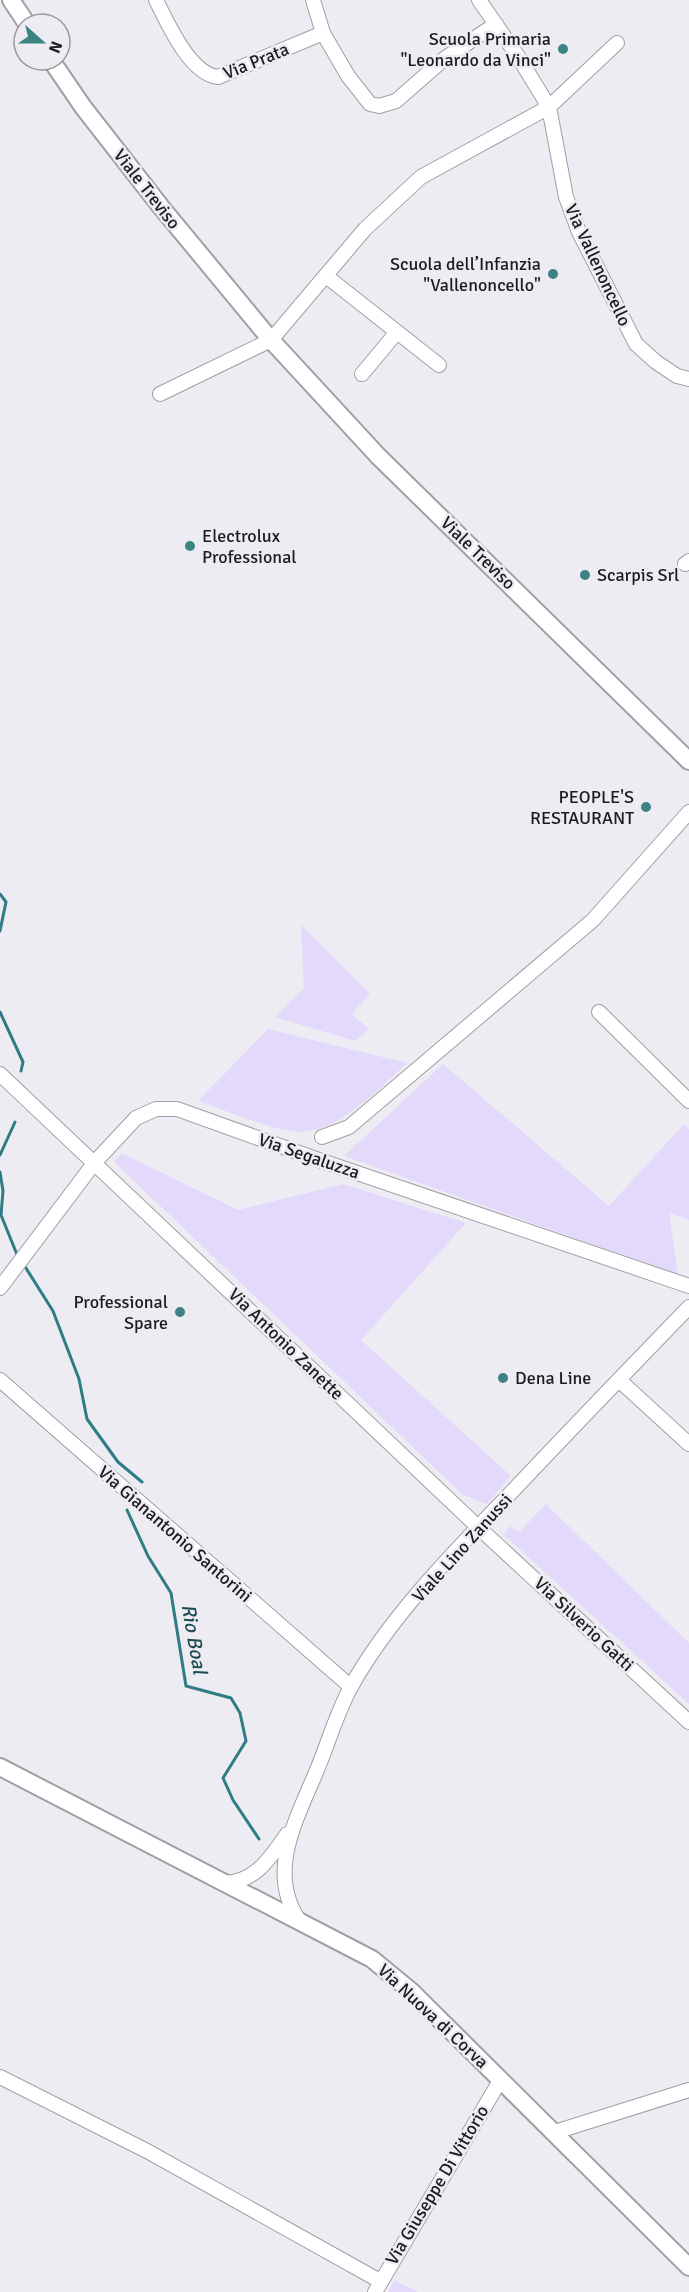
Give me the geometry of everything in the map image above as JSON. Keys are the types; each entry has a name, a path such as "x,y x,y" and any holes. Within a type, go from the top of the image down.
{"main road":[{"name":"Viale Treviso","path":"59,72 82,108 271,340 378,456 689,761"},
{"name":"Via Nuova di Corva","path":"0,1767 372,1959 412,1992 689,2267"}],"street":[{"name":"Via Prata","path":"156,0 193,63 206,76 218,77 323,33"},
{"path":"313,0 323,33 357,90 370,104 379,106 396,100 444,59 495,24"},
{"path":"478,0 549,108"},
{"path":"160,394 271,340 365,229 421,177 549,108 617,43"},
{"name":"Via Vallenoncello","path":"549,108 569,206 579,232 636,344 656,362 677,376 689,379"},
{"path":"326,276 439,365"},
{"path":"362,374 397,332"},
{"path":"322,1137 349,1126 593,920 689,812"},
{"path":"599,1012 689,1101"},
{"name":"Via Antonio Zanette","path":"0,1074 478,1527"},
{"name":"Via Segaluzza","path":"0,1288 95,1162 136,1118 156,1109 177,1109 319,1161 689,1286"},
{"name":"Viale Lino Zanussi","path":"300,1922 292,1911 283,1882 292,1827 351,1687 369,1658 414,1600 478,1527 689,1307"},
{"name":"Via Gianantonio Santorini","path":"0,1380 351,1687"},
{"path":"619,1380 689,1444"},
{"name":"Via Silverio Gatti","path":"478,1527 689,1722"},
{"name":"Viale Lino Zanussi","path":"224,1883 236,1883 260,1870 292,1827"},
{"name":"Viale Lino Zanussi","path":"260,1870 260,1901"},
{"name":"Viale Lino Zanussi","path":"260,1901 283,1882"},
{"path":"0,2077 147,2151 378,2287"},
{"name":"Via Giuseppe Di Vittorio","path":"378,2287 501,2079"},
{"path":"555,2132 689,2090"}],"shaded area":[{"path":"301,925 370,994 352,1014 369,1029 355,1041 275,1017 304,988"},
{"path":"268,1029 407,1063 354,1110 338,1120 307,1131 291,1131 268,1126 198,1101"},
{"path":"443,1064 609,1206 684,1124 689,1129 689,1220 669,1212 678,1275 344,1156"},
{"path":"122,1153 238,1210 343,1184 466,1223 361,1340 511,1476 487,1504 463,1495 114,1162"},
{"path":"546,1504 689,1643 689,1704 503,1534 511,1526 519,1532"},
{"path":"394,2280 418,2292 388,2292"}],"waterway":[{"name":"Rio Boal","path":"0,894 6,902 0,931"},
{"name":"Rio Boal","path":"0,1012 23,1062 21,1071"},
{"name":"Rio Boal","path":"0,1155 15,1122"},
{"name":"Rio Boal","path":"0,1172 3,1191 1,1215 18,1257"},
{"name":"Rio Boal","path":"24,1265 53,1311 79,1379 87,1419 118,1462 142,1482"},
{"name":"Rio Boal","path":"127,1510 148,1556 171,1593 186,1686 231,1698 240,1713 246,1741 223,1778 233,1800 259,1839"}],"place":[{"name":"Scuola Primaria \"Leonardo da Vinci\"","path":"563,49"},
{"name":"Scuola dell’Infanzia \"Vallenoncello\"","path":"553,274"},
{"name":"Electrolux Professional","path":"190,546"},
{"name":"Scarpis Srl","path":"585,575"},
{"name":"PEOPLE'S RESTAURANT","path":"646,807"},
{"name":"Professional Spare","path":"180,1312"},
{"name":"Dena Line","path":"503,1378"}]}
